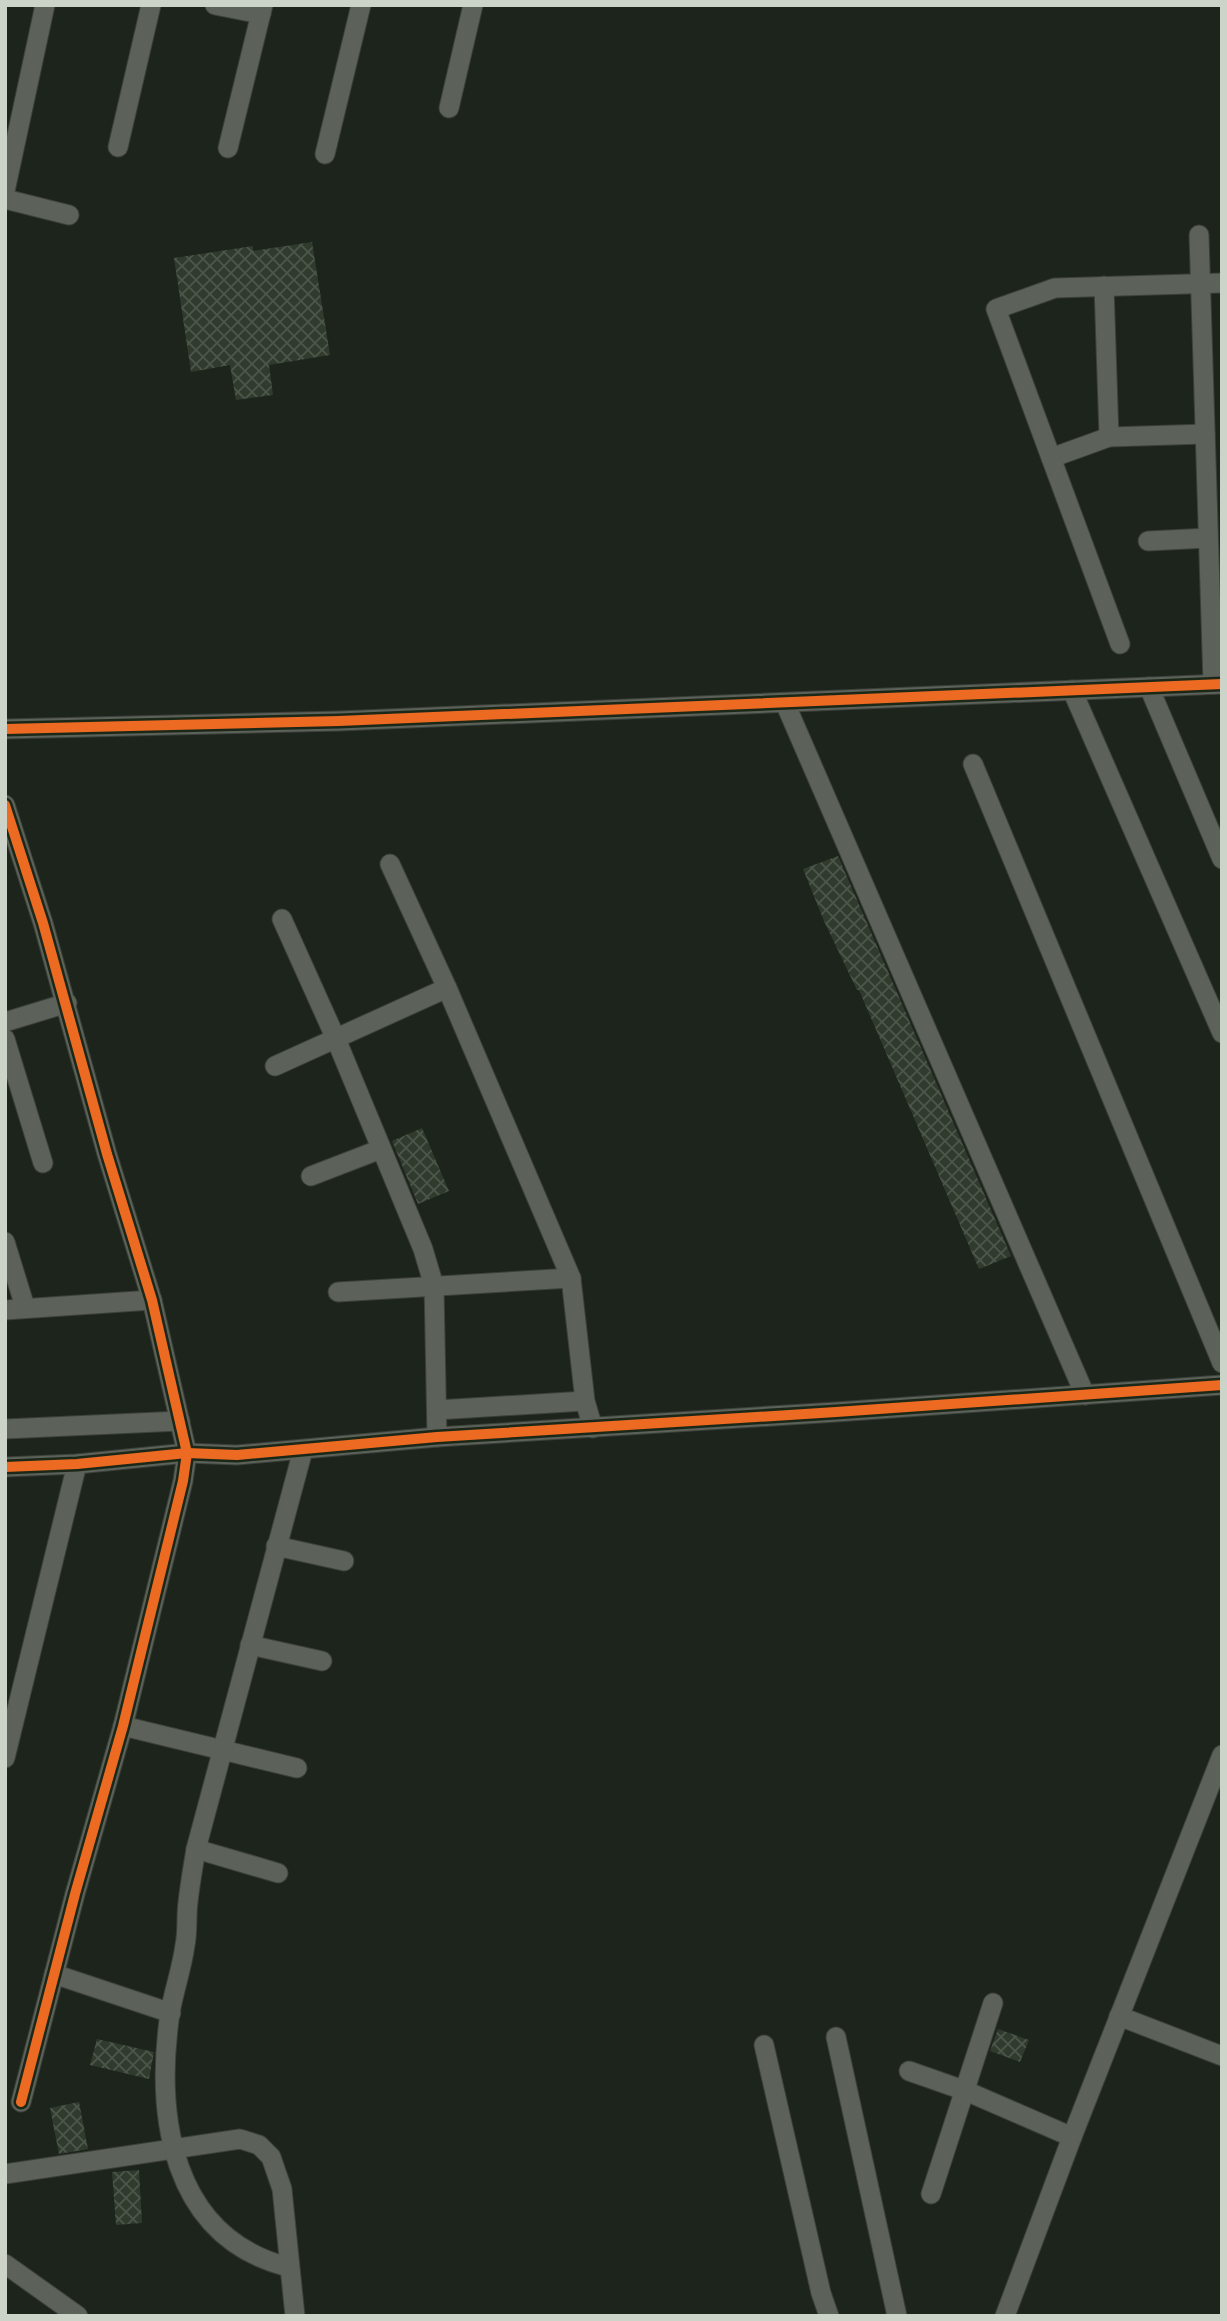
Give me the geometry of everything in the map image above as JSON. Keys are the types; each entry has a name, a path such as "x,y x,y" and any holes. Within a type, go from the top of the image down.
{"street":[{"path":"5,191 45,5"},
{"path":"118,147 150,5"},
{"path":"215,5 262,10 228,148"},
{"path":"325,154 361,5"},
{"path":"449,108 473,5"},
{"path":"5,199 69,215"},
{"path":"5,729 339,721 1217,684 1215,569 1208,538 1199,235"},
{"path":"1120,644 996,309 1055,288 1222,283"},
{"path":"1104,286 1110,437"},
{"path":"1051,458 1110,437 1205,434"},
{"path":"1148,541 1208,538"},
{"path":"1149,687 1222,859"},
{"path":"1072,690 1221,1032"},
{"path":"785,703 1085,1395"},
{"path":"973,764 1222,1363"},
{"path":"5,805 66,1003 107,1154 152,1300 187,1453 180,1494 123,1726 75,1894 21,2102"},
{"path":"390,864 447,988 571,1278 585,1401 593,1428"},
{"path":"282,919 336,1039 423,1249 434,1286 437,1437"},
{"path":"275,1066 447,988"},
{"path":"5,1022 66,1003"},
{"path":"5,1039 43,1163"},
{"path":"311,1176 381,1149"},
{"path":"5,1242 15,1308 152,1300"},
{"path":"338,1292 571,1278"},
{"path":"5,1467 77,1464 187,1453 237,1455 437,1437 1222,1385"},
{"path":"437,1410 585,1401"},
{"path":"5,1429 180,1421"},
{"path":"288,2267 264,2261 233,2241 205,2216 187,2190 166,2117 164,2078 170,2012 186,1944 188,1904 196,1849 303,1450"},
{"path":"6,1755 77,1464"},
{"path":"276,1545 344,1561"},
{"path":"250,1645 322,1661"},
{"path":"123,1726 297,1768"},
{"path":"1005,2316 1222,1755"},
{"path":"196,1849 278,1873"},
{"path":"54,1974 170,2012"},
{"path":"931,2194 993,2003"},
{"path":"1119,2016 1222,2056"},
{"path":"836,2037 897,2316"},
{"path":"764,2045 821,2292 830,2316"},
{"path":"909,2071 966,2091 1072,2137"},
{"path":"5,2174 240,2140 260,2145 271,2157 282,2189 295,2316"},
{"path":"5,2264 78,2316"}],"building":[{"path":"312,242 330,355 269,365 273,395 236,400 230,365 191,372 174,258 253,246 253,251"},
{"path":"838,856 1011,1256 979,1269 859,990 824,921 803,869"},
{"path":"422,1128 449,1191 418,1204 392,1141"},
{"path":"998,2029 1029,2040 1020,2062 990,2051"},
{"path":"97,2039 154,2052 149,2079 90,2065"},
{"path":"79,2102 88,2149 59,2154 50,2108"},
{"path":"139,2170 142,2223 116,2225 112,2172"}],"cycle path":[{"path":"5,729 339,721 1222,684"},
{"path":"5,805 43,923 107,1154 152,1300 187,1453 183,1481 123,1726 75,1894 21,2102"},
{"path":"5,1467 77,1464 187,1453 237,1455 437,1437 1222,1385"}]}
